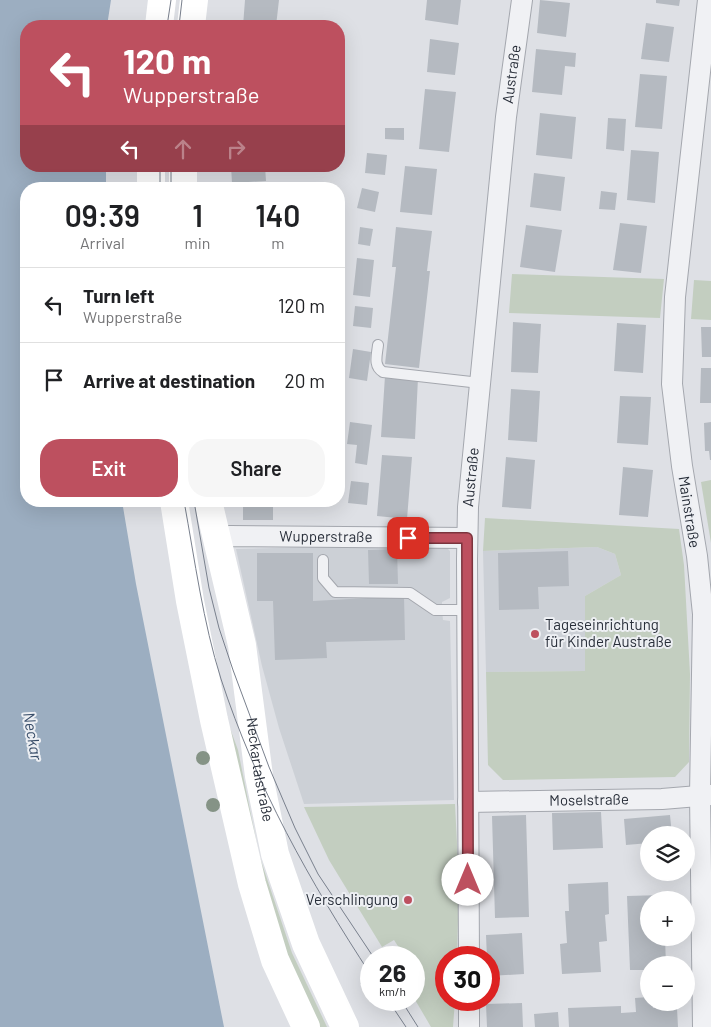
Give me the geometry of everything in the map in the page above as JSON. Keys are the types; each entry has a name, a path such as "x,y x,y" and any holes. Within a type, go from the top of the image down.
{"main road":[{"path":"160,20 162,0"},
{"path":"192,20 194,0"},
{"name":"Neckartalstraße","path":"175,507 190,601 214,720 252,884 275,960 306,1027"},
{"name":"Neckartalstraße","path":"209,507 242,645 258,776 275,854 306,944 345,1027"}],"street":[{"name":"Austraße","path":"468,946 468,507 506,117 522,0"},
{"name":"Mainstraße","path":"703,1027 706,924 706,795 703,614 697,556 682,466 672,384 675,296 708,0"},
{"name":"Wupperstraße","path":"216,537 467,538"},
{"name":"Moselstraße","path":"468,802 662,798 706,795"},
{"path":"469,1011 469,1027"}],"lane":[{"path":"378,345 376,363 378,369 383,372 480,383"},
{"path":"323,560 323,578 335,592 410,593 434,610 467,610"}],"shaded area":[{"path":"443,544 450,551 450,598 442,602 442,610 443,620 450,621 454,800 304,804 279,728 262,666 236,549"},
{"name":"Tageseinrichtung für Kinder Austraße","path":"597,547 615,554 621,575 585,596 585,671 486,672 483,551"}],"green space":[{"path":"512,274 664,279 660,318 509,313"},
{"path":"694,280 711,281 711,320 691,319"},
{"path":"711,480 711,543 701,482"},
{"path":"485,518 679,529 684,565 690,674 689,762 675,777 503,780 488,765 486,672 585,671 585,596 621,575 615,554 597,547 483,551"},
{"path":"221,704 238,750 259,855 292,953 327,1027 318,1027 286,958 253,859"},
{"path":"455,804 459,882 457,946 435,946 435,1011 454,1011 453,1027 431,1027 422,1011 425,1011 425,946 398,946 394,940 381,946 329,860 304,807"}],"water":[{"name":"Neckar","path":"0,0 111,0 108,20 20,20 20,172 106,172 106,182 20,182 20,507 123,507 136,584 224,1027 0,1027"}],"building":[{"path":"245,0 279,0 277,20 243,20"},
{"path":"427,0 461,0 458,25 425,20"},
{"path":"540,0 570,3 566,37 537,33"},
{"path":"656,0 680,0 679,6 656,3"},
{"path":"646,23 674,27 669,62 641,59"},
{"path":"430,39 459,43 455,75 427,72"},
{"path":"536,49 576,53 575,67 565,66 562,95 532,92"},
{"path":"640,74 667,76 662,129 635,127"},
{"path":"425,89 456,92 449,152 419,149"},
{"path":"540,113 576,117 572,159 536,155"},
{"path":"608,118 626,119 624,151 606,149"},
{"path":"385,128 404,128 404,140 385,139"},
{"path":"631,150 659,152 655,203 627,200"},
{"path":"367,153 387,155 385,175 365,173"},
{"path":"405,166 437,169 432,215 400,212"},
{"path":"231,172 265,172 266,181 232,182"},
{"path":"534,173 565,177 561,211 530,207"},
{"path":"362,188 379,192 375,212 357,208"},
{"path":"601,191 617,193 615,210 599,209"},
{"path":"620,223 647,226 641,273 613,270"},
{"path":"526,225 562,230 555,272 520,267"},
{"path":"360,227 373,229 370,246 358,244"},
{"path":"396,227 432,231 427,271 430,271 419,368 385,364 396,267 392,267"},
{"path":"357,258 374,260 370,297 353,295"},
{"path":"355,306 373,308 371,328 353,326"},
{"path":"513,322 541,324 538,373 511,372"},
{"path":"617,323 646,325 643,373 614,371"},
{"path":"701,327 711,327 711,357 702,357"},
{"path":"353,349 371,352 367,381 349,378"},
{"path":"701,368 711,368 711,403 700,403"},
{"path":"385,376 418,378 415,439 381,437"},
{"path":"511,389 540,391 537,442 508,440"},
{"path":"620,396 651,397 648,445 617,443"},
{"path":"350,422 372,425 367,465 355,463 357,445 347,444"},
{"path":"711,422 710,460 709,451 705,451 704,423"},
{"path":"382,455 412,457 407,519 377,516"},
{"path":"506,457 535,460 531,509 502,507"},
{"path":"623,467 653,470 648,517 619,515"},
{"path":"351,481 369,483 367,505 348,503"},
{"path":"243,507 273,507 273,520 243,520"},
{"path":"397,549 398,584 369,584 368,550"},
{"path":"568,551 569,586 538,587 539,609 499,610 498,553"},
{"path":"257,553 313,553 313,601 404,596 405,640 326,642 327,658 275,660 273,601 257,601"},
{"path":"601,812 603,848 553,850 552,813"},
{"path":"526,815 529,917 495,918 492,816"},
{"path":"670,815 671,826 640,826 640,844 626,845 624,819"},
{"path":"608,882 609,914 605,915 607,941 599,942 601,972 562,974 560,944 567,943 565,911 569,911 568,884"},
{"path":"627,896 640,896 640,946 665,946 666,956 640,956 640,970 630,970"},
{"path":"522,933 524,974 500,975 500,946 486,946 486,935"},
{"path":"635,998 640,998 640,1011 677,1011 678,1027 569,1027 568,1008 621,1006 621,1013 636,1012"},
{"path":"522,1003 523,1027 487,1027 486,1011 500,1011 500,1004"},
{"path":"558,1012 559,1027 535,1027 534,1014"}],"tram line":[{"path":"168,20 171,0"},
{"path":"180,20 182,0"},
{"path":"160,172 160,182"},
{"path":"171,172 171,182"},
{"path":"185,507 209,636 235,719 286,832 327,905 360,958"},
{"path":"195,507 209,588 219,628 269,767 295,828 318,874 366,946"},
{"path":"395,1011 406,1027"},
{"path":"408,1011 418,1027"}],"place":[{"name":"Tageseinrichtung für Kinder Austraße","path":"535,634"},
{"name":"Verschlingung","path":"408,900"}],"route":[{"path":"408,538 467,538 468,880"}]}
